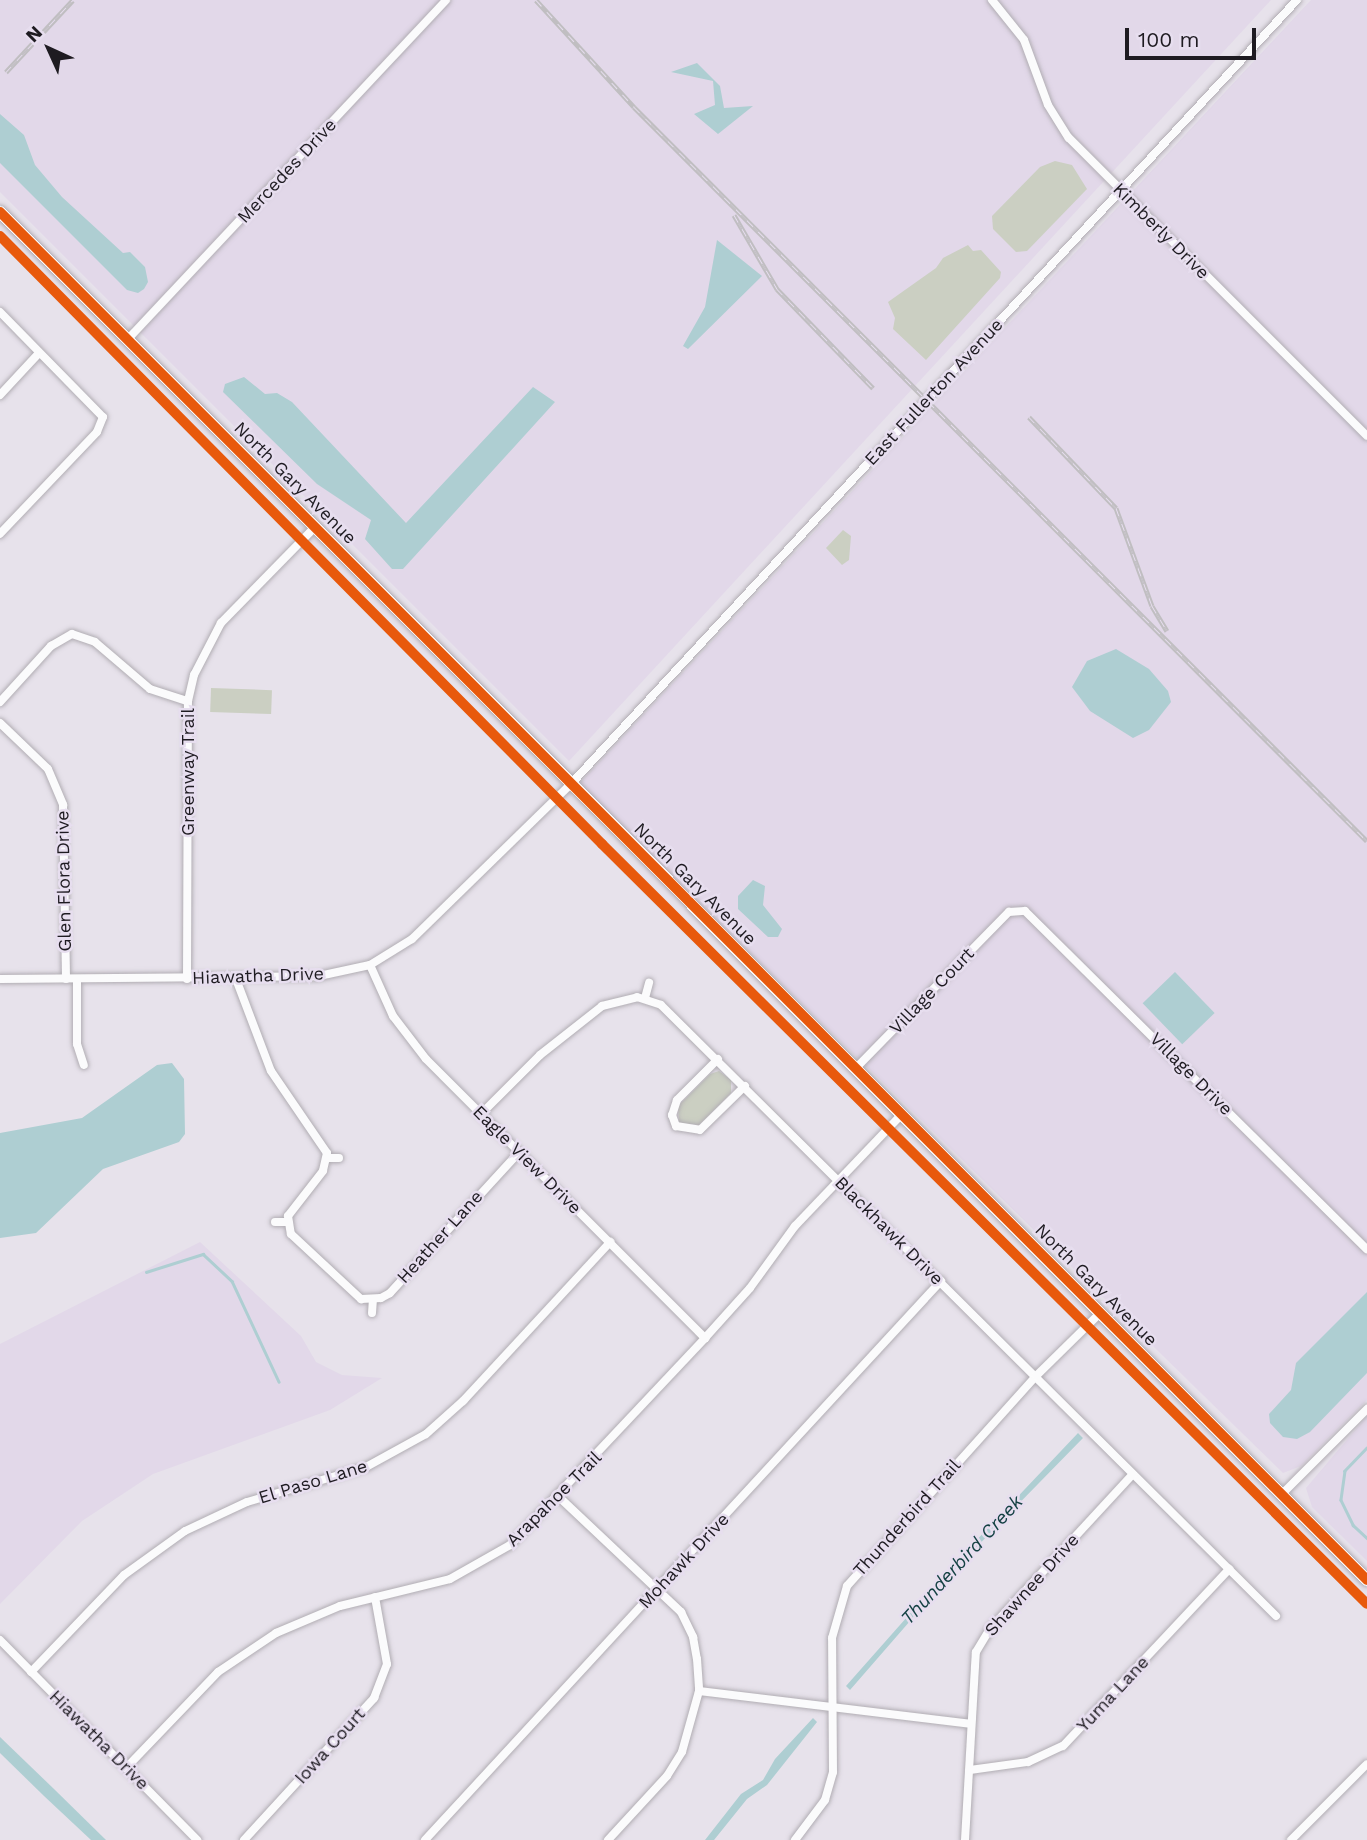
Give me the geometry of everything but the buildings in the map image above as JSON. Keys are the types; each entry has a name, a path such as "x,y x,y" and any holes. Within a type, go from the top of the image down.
{"street":[{"name":"Mercedes Drive","path":"127,340 446,0"},
{"name":"Kimberly Drive","path":"992,0 1024,40 1054,118 1121,190 1367,436"},
{"name":"East Fullerton Avenue","path":"570,785 1297,0"},
{"name":"North Gary Avenue","path":"0,212 1367,1580"},
{"path":"0,312 103,417 97,432 0,534"},
{"path":"0,395 39,353"},
{"name":"Greenway Trail","path":"187,979 188,701 200,660 221,623 314,528"},
{"path":"0,702 51,646 73,630 95,642 150,689 188,701"},
{"name":"Glen Flora Drive","path":"0,723 48,769 63,805 65,979"},
{"name":"Hiawatha Drive","path":"0,979 236,979 319,976 370,965 434,921 570,785"},
{"name":"Village Drive","path":"1009,912 1025,911 1367,1249"},
{"name":"Village Court","path":"855,1069 1009,912"},
{"name":"Eagle View Drive","path":"370,965 404,1032 481,1114 705,1338"},
{"path":"77,979 77,1044 84,1065"},
{"path":"236,979 271,1071 321,1140 327,1158 323,1171 293,1206 288,1222 297,1241 352,1292 373,1299 372,1313"},
{"path":"481,1114 540,1055 602,1006 628,997 645,998 649,983"},
{"name":"Blackhawk Drive","path":"645,998 671,1013 718,1059 1276,1616"},
{"path":"718,1059 677,1100 672,1115 676,1126 700,1129 745,1086"},
{"name":"Arapahoe Trail","path":"127,1768 194,1695 245,1652 307,1618 375,1597 429,1586 477,1566 520,1537 705,1338 837,1179 901,1115"},
{"name":"Heather Lane","path":"373,1299 390,1293 519,1152"},
{"path":"327,1158 340,1158"},
{"path":"275,1222 288,1222"},
{"name":"El Paso Lane","path":"31,1672 124,1575 185,1531 247,1502 366,1467 426,1434 463,1401 610,1242"},
{"name":"Mohawk Drive","path":"425,1840 941,1281"},
{"name":"Thunderbird Trail","path":"795,1840 816,1817 830,1786 834,1707 832,1637 847,1586 1036,1376 1100,1314"},
{"path":"1282,1495 1367,1409"},
{"name":"Shawnee Drive","path":"965,1840 970,1770 972,1670 982,1639 1133,1474"},
{"path":"559,1497 658,1589 688,1623 699,1691 689,1736 676,1763 608,1840"},
{"name":"Yuma Lane","path":"970,1770 1027,1762 1063,1746 1229,1569"},
{"name":"Iowa Court","path":"244,1840 374,1698 387,1664 375,1597"},
{"name":"Hiawatha Drive","path":"0,1640 197,1840"},
{"path":"699,1691 970,1724"},
{"path":"1291,1840 1367,1764"}],"shaded area":[{"path":"0,0 1271,0 569,761 0,192"},
{"path":"1311,0 1367,0 1367,1400 1301,1466 1283,1473 578,785"},
{"path":"1055,161 1072,165 1087,189 1027,251 1016,252 993,229 992,216 1040,167"},
{"path":"968,245 973,251 981,250 1001,272 1000,278 926,360 893,329 895,318 888,302 936,268 943,258"},
{"path":"843,530 851,536 849,560 842,565 826,548"},
{"path":"211,688 272,690 271,714 210,712"},
{"path":"719,1071 731,1080 731,1093 699,1125 679,1123 678,1106 710,1074"},
{"path":"200,1242 301,1336 316,1362 342,1375 382,1378 330,1410 153,1474 82,1521 0,1604 0,1344"},
{"path":"1367,1416 1367,1561 1312,1507 1306,1488"}],"water":[{"path":"697,63 720,86 724,108 753,106 718,134 694,114 715,105 713,81 671,72"},
{"path":"0,114 24,135 35,165 62,197 123,253 130,252 145,267 148,282 144,289 138,293 127,290 0,163"},
{"path":"717,240 762,276 688,349 683,346 705,307"},
{"path":"244,377 265,394 277,393 292,402 406,523 533,387 555,402 403,569 392,569 365,539 371,520 317,484 223,392 225,384"},
{"path":"1116,649 1149,669 1168,691 1171,702 1149,730 1133,738 1090,711 1072,687 1087,661"},
{"path":"753,880 765,886 763,905 782,929 778,937 768,937 738,909 738,896"},
{"path":"1175,972 1215,1013 1182,1044 1143,1003"},
{"path":"172,1063 184,1079 185,1134 179,1142 103,1169 36,1233 0,1238 0,1133 82,1118 157,1065"},
{"path":"1367,1292 1367,1373 1310,1432 1297,1439 1283,1437 1270,1423 1269,1414 1291,1390 1296,1363"},
{"name":"Thunderbird Creek","path":"1078,1433 1083,1438 957,1567 850,1690 846,1686 953,1565"},
{"path":"813,1718 817,1722 767,1785 747,1799 714,1840 705,1840 741,1794 763,1780 775,1759"},
{"path":"0,1737 106,1840 91,1840 44,1796 0,1753"}],"waterway":[{"path":"146,1272 203,1254 232,1281 279,1382"},
{"path":"1367,1448 1345,1471 1341,1500 1353,1525 1367,1538"}],"railway":[{"path":"6,72 73,0"},
{"path":"536,0 634,107 1367,841"},
{"path":"734,215 777,289 873,388"},
{"path":"1029,417 1116,508 1152,606 1167,631"}],"cycle path":[{"path":"0,212 1367,1580"},
{"path":"0,236 602,844 1367,1604"}]}
